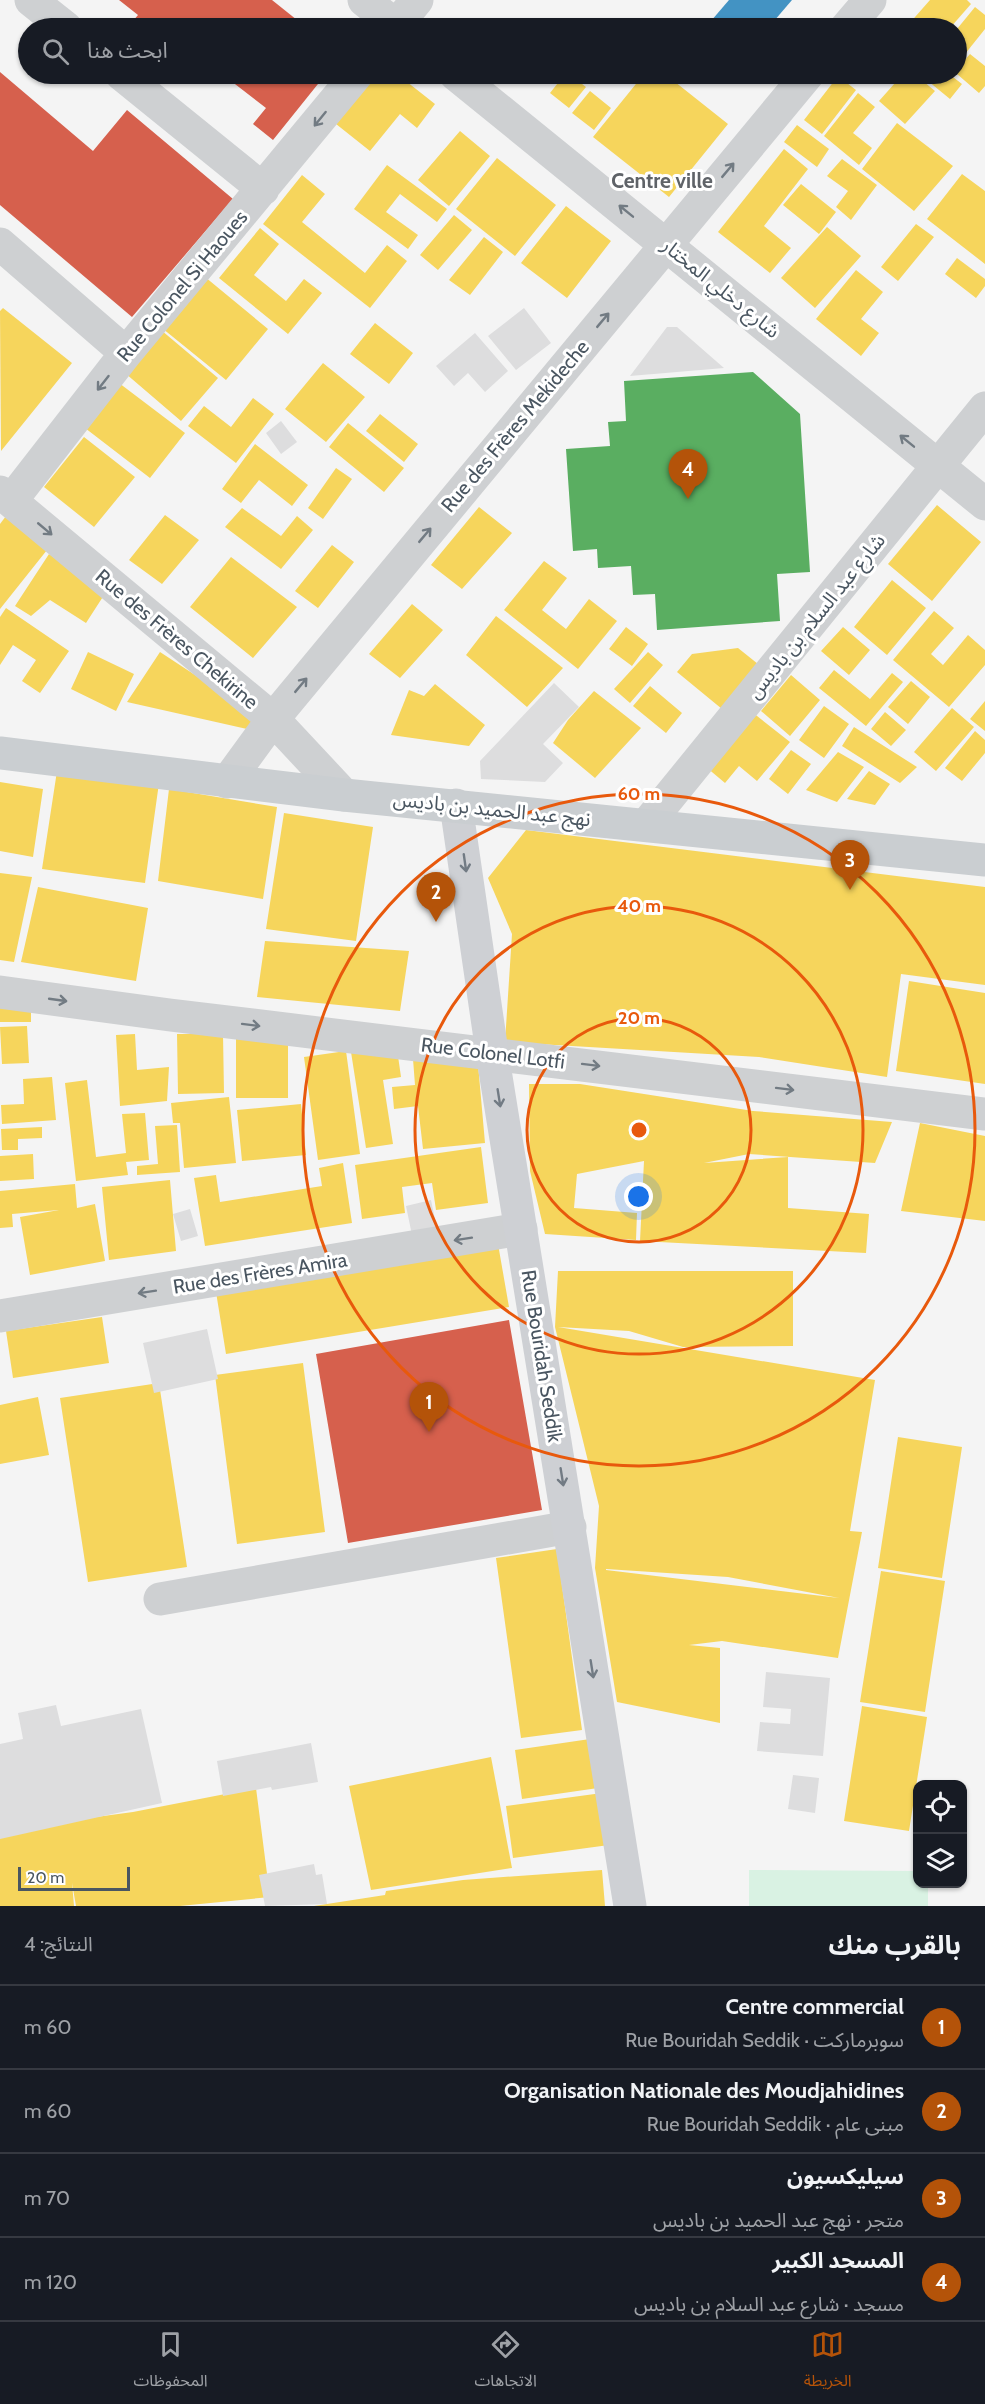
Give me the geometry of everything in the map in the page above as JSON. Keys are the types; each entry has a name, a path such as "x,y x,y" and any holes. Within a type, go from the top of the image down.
{"main road":[{"name":"نهج عبد الحميد بن باديس","path":"0,753 344,795 985,860"},
{"name":"Rue Bouridah Seddik","path":"456,805 492,1052 630,1906"}],"street":[{"path":"31,0 54,18"},
{"path":"364,0 385,18"},
{"path":"404,18 417,0"},
{"path":"855,18 870,0"},
{"path":"133,84 263,189"},
{"name":"Rue Colonel Si Haoues","path":"5,496 349,84"},
{"name":"شارع دخلي المختار","path":"468,84 667,243 985,504"},
{"name":"Rue des Frères Mekideche","path":"227,782 273,719 800,84"},
{"path":"0,244 126,353"},
{"name":"شارع عبد السلام بن باديس","path":"647,825 985,408"},
{"name":"Rue des Frères Chekirine","path":"5,496 273,719 344,795"},
{"name":"Rue Colonel Lotfi","path":"0,992 170,1015 492,1052 985,1114"},
{"name":"Rue des Frères Amira","path":"0,1316 521,1229"},
{"path":"160,1599 570,1527"}],"green space":[{"path":"749,1870 913,1871 913,1888 928,1888 928,1906 749,1906"}],"building: سكن":[{"path":"930,0 967,0 971,4 959,18 914,18"},
{"path":"975,7 985,15 985,29 967,52 967,18"},
{"path":"970,54 985,66 985,86 979,93 967,83 967,57"},
{"path":"360,84 410,84 435,104 417,128 400,114 370,151 331,120"},
{"path":"557,84 582,84 586,87 569,108 550,93"},
{"path":"636,84 678,84 728,124 669,197 593,137"},
{"path":"832,84 848,84 856,90 822,134 804,120"},
{"path":"894,84 927,84 935,91 905,124 879,101"},
{"path":"932,84 962,84 950,99"},
{"path":"590,91 611,108 594,130 572,113"},
{"path":"858,93 875,107 853,133 872,148 859,165 824,136"},
{"path":"897,123 953,166 914,211 862,169"},
{"path":"797,125 829,149 817,167 784,142"},
{"path":"460,131 490,156 449,206 418,180"},
{"path":"784,149 808,169 764,226 791,248 770,273 718,232"},
{"path":"497,158 556,205 515,256 456,209"},
{"path":"842,159 877,185 851,220 836,207 848,191 827,176"},
{"path":"387,165 447,209 437,222 400,194 386,212 418,235 408,249 354,209"},
{"path":"962,174 985,191 985,264 927,219"},
{"path":"302,175 325,194 302,222 365,273 387,245 407,261 370,308 263,224"},
{"path":"801,184 836,212 819,234 783,205"},
{"path":"566,206 611,241 567,298 521,263"},
{"path":"454,215 472,230 438,270 420,255"},
{"path":"916,224 934,237 898,281 881,267"},
{"path":"827,227 861,256 815,308 781,278"},
{"path":"260,228 279,244 254,275 286,301 304,279 322,293 288,334 219,278"},
{"path":"484,237 503,252 470,295 449,280"},
{"path":"957,258 985,279 985,286 976,298 945,274"},
{"path":"856,270 883,292 861,319 879,333 861,356 816,319"},
{"path":"199,272 268,329 226,380 157,324"},
{"path":"3,308 72,363 1,451 0,311"},
{"path":"375,323 413,353 389,384 350,354"},
{"path":"161,330 218,378 181,421 125,373"},
{"path":"323,363 365,397 326,442 285,409"},
{"path":"119,383 185,433 150,478 85,428"},
{"path":"253,398 274,414 236,463 188,426 204,406 231,427"},
{"path":"380,414 418,444 404,462 366,431"},
{"path":"348,423 404,468 384,492 329,447"},
{"path":"84,437 135,477 94,527 44,487"},
{"path":"255,444 308,485 292,506 259,480 241,503 222,489"},
{"path":"336,468 352,479 323,519 308,508"},
{"path":"937,505 981,542 932,601 888,564"},
{"path":"479,507 512,533 462,589 431,565"},
{"path":"242,508 281,536 297,516 313,530 281,569 225,527"},
{"path":"165,515 199,540 162,584 129,560"},
{"path":"6,516 47,550 0,609 0,524"},
{"path":"332,545 354,562 318,608 295,591"},
{"path":"49,554 106,592 86,623 50,600 31,616 15,606"},
{"path":"231,557 297,607 253,658 190,607"},
{"path":"544,561 567,578 542,610 566,629 589,599 617,621 578,669 504,610"},
{"path":"892,580 926,608 887,655 854,627"},
{"path":"412,604 443,630 400,678 369,654"},
{"path":"6,608 69,651 40,693 22,681 36,660 13,645 0,665 0,617"},
{"path":"934,611 954,628 931,654 943,665 968,635 985,650 985,665 949,707 893,660"},
{"path":"496,616 563,668 527,707 466,655"},
{"path":"626,627 648,644 632,666 609,649"},
{"path":"843,627 870,650 849,675 821,651"},
{"path":"738,648 758,664 722,709 677,672 692,654"},
{"path":"88,652 134,674 116,711 71,689"},
{"path":"160,652 256,715 247,729 127,702"},
{"path":"648,652 663,665 630,703 614,689"},
{"path":"834,670 870,699 892,673 903,682 866,726 819,688"},
{"path":"791,675 820,700 790,736 761,711"},
{"path":"911,681 930,697 908,724 888,707"},
{"path":"435,684 485,725 469,746 391,735 409,690 424,696"},
{"path":"650,686 682,713 666,733 633,706"},
{"path":"594,691 641,728 595,778 553,743 568,720"},
{"path":"985,701 985,731 970,719"},
{"path":"824,706 849,724 824,758 799,740"},
{"path":"952,708 974,727 936,771 914,752"},
{"path":"752,712 790,742 757,781 739,766 725,783 706,767"},
{"path":"885,712 906,730 891,746 871,729"},
{"path":"854,727 917,767 900,783 842,746"},
{"path":"975,731 985,740 985,753 962,781 945,768"},
{"path":"791,750 811,764 788,794 769,779"},
{"path":"838,752 864,767 837,802 806,790"},
{"path":"57,771 159,783 145,883 42,869"},
{"path":"869,771 890,784 875,805 847,799"},
{"path":"0,782 43,789 33,857 0,851"},
{"path":"169,789 277,807 263,899 158,881"},
{"path":"284,813 373,827 356,941 266,929"},
{"path":"526,830 985,887 985,985 901,974 887,1077 759,1057 505,1042 512,934 488,878"},
{"path":"0,873 32,877 14,962 0,960"},
{"path":"38,887 148,908 136,981 21,962"},
{"path":"265,941 409,951 400,1011 257,997"},
{"path":"909,981 985,993 985,1084 896,1071"},
{"path":"0,1008 31,1008 31,1022 0,1022"},
{"path":"27,1026 29,1063 2,1064 0,1027"},
{"path":"135,1034 137,1070 169,1067 167,1101 120,1106 116,1035"},
{"path":"177,1034 223,1034 224,1093 178,1094"},
{"path":"288,1038 288,1098 236,1098 236,1039"},
{"path":"346,1051 360,1154 318,1160 304,1057"},
{"path":"351,1052 398,1056 401,1077 383,1080 393,1144 366,1148"},
{"path":"477,1053 485,1143 423,1149 418,1106 394,1109 392,1087 415,1085 413,1059"},
{"path":"52,1077 56,1120 2,1124 1,1105 24,1104 23,1079"},
{"path":"87,1080 96,1157 126,1153 122,1114 145,1113 149,1160 126,1162 128,1175 76,1181 65,1083"},
{"path":"529,1084 580,1084 753,1111 892,1122 875,1163 749,1154 704,1163 788,1157 788,1208 869,1214 866,1253 640,1241 644,1161 577,1174 574,1208 637,1213 636,1240 545,1234 530,1171"},
{"path":"229,1097 236,1163 184,1168 180,1123 173,1123 171,1103"},
{"path":"301,1104 306,1155 242,1161 237,1110"},
{"path":"920,1123 985,1136 985,1221 901,1211"},
{"path":"177,1125 180,1172 137,1175 137,1166 158,1164 155,1126"},
{"path":"42,1127 42,1138 18,1139 18,1150 2,1150 1,1129"},
{"path":"481,1147 488,1203 436,1210 432,1183 402,1187 405,1213 362,1219 355,1165"},
{"path":"33,1154 34,1179 0,1181 0,1156"},
{"path":"343,1163 352,1223 205,1246 194,1178 216,1175 220,1202 322,1186 319,1168"},
{"path":"170,1180 176,1251 109,1260 102,1187"},
{"path":"75,1184 77,1208 95,1204 105,1261 30,1275 20,1217 59,1210 12,1214 13,1227 0,1228 0,1191"},
{"path":"498,1244 509,1307 226,1354 216,1292"},
{"path":"558,1271 793,1271 793,1346 683,1347 629,1331 558,1327 875,1380 850,1531 862,1532 838,1658 722,1641 689,1645 720,1648 720,1723 617,1702 595,1568 599,1506 555,1327","holes":["606,1569 728,1577 839,1598"]},
{"path":"102,1317 109,1363 13,1378 6,1331"},
{"path":"303,1363 325,1532 237,1544 215,1375"},
{"path":"159,1383 187,1567 88,1582 60,1398"},
{"path":"38,1397 49,1455 0,1464 0,1405"},
{"path":"898,1437 962,1447 942,1578 878,1568"},
{"path":"557,1549 582,1730 521,1738 496,1558"},
{"path":"881,1571 945,1581 925,1712 860,1702"},
{"path":"862,1706 927,1717 917,1780 913,1780 913,1806 909,1831 844,1821"},
{"path":"590,1739 598,1788 522,1799 515,1750"},
{"path":"491,1757 512,1868 371,1890 349,1786"},
{"path":"256,1788 270,1897 180,1906 76,1906 72,1883 74,1906 0,1906 0,1830 133,1812"},
{"path":"602,1793 609,1845 513,1858 506,1806"},
{"path":"602,1870 605,1906 314,1906 385,1895 386,1891 463,1880"}],"building: متاجر":[{"path":"119,0 272,0 294,18 135,18 138,15"},
{"path":"0,72 93,151 127,110 233,199 132,317 0,205"},
{"path":"235,84 318,84 273,140 253,124 266,108"},
{"path":"509,1320 542,1510 348,1543 316,1354"}],"building: مدارس":[{"path":"729,0 792,0 777,18 714,18"}],"building: مرافق عامة":[{"path":"753,372 800,414 810,572 777,574 780,621 657,630 655,594 633,595 631,566 598,568 597,549 573,551 566,449 610,446 608,422 626,421 624,381"}],"building: أخرى":[{"path":"524,308 551,343 516,370 488,336"},
{"path":"667,327 677,327 724,368 630,376"},
{"path":"475,333 508,371 485,392 468,373 454,386 436,366"},
{"path":"281,421 297,442 281,454 266,433"},
{"path":"554,683 579,707 543,744 563,763 545,782 481,779 480,761"},
{"path":"431,1200 438,1234 413,1240 406,1206"},
{"path":"190,1209 198,1236 181,1241 173,1214"},
{"path":"207,1329 218,1379 154,1393 143,1343"},
{"path":"766,1672 830,1678 823,1756 757,1751 760,1722 790,1724 791,1709 763,1707"},
{"path":"56,1705 61,1726 141,1709 162,1803 0,1839 0,1744 23,1739 18,1713"},
{"path":"311,1743 318,1782 272,1790 271,1787 223,1796 217,1761"},
{"path":"793,1775 819,1778 815,1813 788,1809"},
{"path":"314,1864 316,1875 322,1874 327,1904 265,1906 259,1875"}],"place":[{"name":"المسجد الكبير","path":"688,499"},
{"name":"سيليكسيون","path":"850,890"},
{"name":"Organisation Nationale des Moudjahidines","path":"436,922"},
{"name":"Centre commercial","path":"429,1432"}],"district":[{"name":"Centre ville","path":"662,181"}]}
